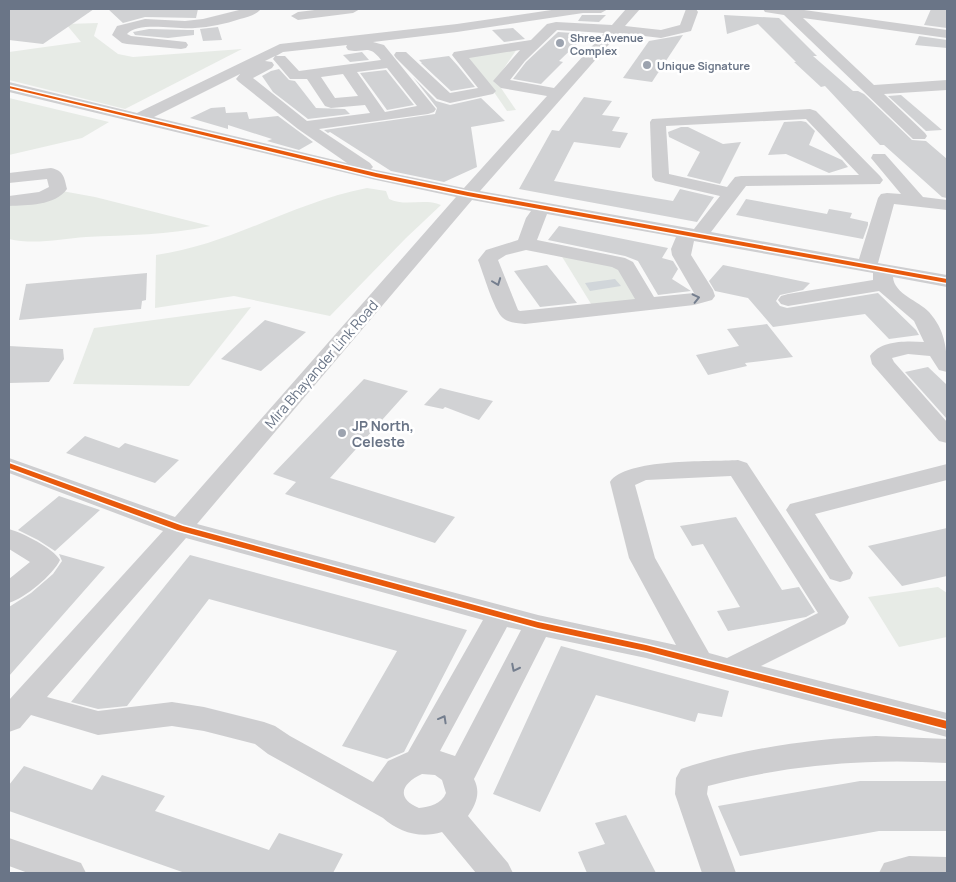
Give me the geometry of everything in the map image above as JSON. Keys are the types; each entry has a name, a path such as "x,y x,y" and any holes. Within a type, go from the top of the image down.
{"street":[{"path":"182,45 127,40 119,35 122,29 131,26 159,23 185,25 229,19 254,9"},
{"path":"298,16 329,10 353,9"},
{"path":"137,119 280,48 457,28 584,9 601,9"},
{"name":"Mira Bhayander Link Road","path":"14,712 180,528 468,194 633,9"},
{"path":"770,9 947,34"},
{"path":"827,9 947,24"},
{"path":"558,93 512,86 502,82 520,58 552,27 616,29 661,34 686,28 691,12"},
{"path":"789,12 919,136"},
{"path":"477,34 402,46 397,50 447,98 488,90 459,55 536,43"},
{"path":"304,126 381,117 428,109 379,48 369,44 292,54 246,76 244,79 304,126 376,175"},
{"path":"280,59 295,76 391,63"},
{"path":"347,69 381,117"},
{"path":"311,74 331,103 368,100"},
{"path":"870,90 947,85"},
{"path":"9,87 376,175 468,194 693,235 878,273 947,281"},
{"path":"648,304 626,266 600,258 526,244 499,251 488,260 509,313 515,317 525,318 694,299 705,296 704,289 682,259 681,250 693,235 731,193 741,181 874,180 810,114 658,122 661,177 731,193"},
{"path":"879,158 917,201"},
{"path":"9,178 51,173 55,175 58,189 46,196 9,201"},
{"path":"942,357 933,333 924,320 913,307 893,294 878,273 887,198 947,205"},
{"path":"526,244 542,208"},
{"path":"788,300 878,273"},
{"path":"942,357 914,348 887,351 881,356 883,364 947,436"},
{"path":"9,465 180,528 538,625 699,661 947,726"},
{"path":"699,661 642,558 622,482 641,473 738,468 835,617 730,669"},
{"path":"840,573 799,510 947,472"},
{"path":"9,538 47,560 45,564 9,593"},
{"path":"419,761 500,614"},
{"path":"459,778 538,625"},
{"path":"14,712 98,723 172,714 204,719 264,734 391,807 399,815 410,820 423,822 436,821 447,816 456,808 461,798 462,787 459,778 452,770 442,764 431,761 419,761 408,764 398,770 391,778 387,788 387,798 391,807"},
{"path":"719,873 691,794 692,778 710,772 815,752 908,747 947,751"},
{"path":"447,816 496,873"},
{"path":"9,852 68,873"},
{"path":"896,873 909,871 947,872"}],"shaded area":[{"path":"98,23 94,36 118,54 133,57 242,49 125,109 9,80 9,52 81,42 66,24"},
{"path":"517,49 498,77 501,88 516,110 507,111 485,79 463,56"},
{"path":"9,98 109,122 82,138 9,155"},
{"path":"367,188 386,191 389,199 395,201 408,203 428,202 441,205 330,316 234,296 155,308 156,255 210,242 340,194"},
{"path":"62,191 95,197 210,226 163,233 47,241 28,242 9,239 9,200"},
{"path":"561,255 624,268 654,307 596,312"},
{"path":"615,279 621,286 590,291 585,283"},
{"path":"251,307 189,386 73,384 94,328"},
{"path":"938,587 947,593 947,637 899,647 868,597"}],"building":[{"path":"9,9 94,9 43,44 9,40"},
{"path":"108,9 198,9 196,18 145,17 123,23"},
{"path":"931,9 947,9 947,28 924,25"},
{"path":"582,15 606,15 599,22 578,21"},
{"path":"724,15 779,18 817,56 813,56 853,91 864,94 912,140 926,141 947,159 947,198 942,197 884,145 880,145 825,86 821,87 758,24 727,34"},
{"path":"218,27 222,40 203,41 200,29"},
{"path":"513,28 525,39 504,42 492,30"},
{"path":"149,29 194,30 194,35 168,38 135,35 133,32"},
{"path":"558,32 587,34 559,61 563,62 541,84 513,79 526,62"},
{"name":"Unique Signature","path":"683,35 652,82 623,78 649,41"},
{"path":"919,36 947,40 947,48 915,45"},
{"path":"362,52 369,60 350,62 343,55"},
{"path":"449,56 475,87 451,91 419,60"},
{"path":"279,69 289,80 295,81 316,108 345,109 350,114 308,119 273,92 262,76"},
{"path":"386,70 414,105 387,110 360,73"},
{"path":"413,77 436,101 450,105 481,98 505,121 471,127 477,167 444,182 391,171 324,130 435,114 437,108"},
{"path":"901,95 942,130 926,131 888,96"},
{"path":"584,97 612,101 602,115 620,117 612,131 628,133 620,148 574,142 554,181 673,201 680,189 714,197 697,222 519,189 552,130 559,131"},
{"path":"225,107 226,113 247,112 249,119 278,116 313,142 299,150 267,141 272,139 228,125 228,129 190,118 211,108"},
{"path":"784,122 806,122 815,131 809,145 842,160 848,167 829,173 786,154 768,155"},
{"path":"681,127 688,127 723,144 741,142 720,184 687,176 700,152 669,137 668,132"},
{"path":"746,199 827,214 829,209 852,213 850,218 868,222 868,225 863,239 736,215"},
{"path":"559,226 668,248 662,258 673,261 678,269 672,279 691,291 658,295 638,261 625,256 548,240"},
{"path":"547,265 577,303 540,307 514,271"},
{"path":"723,265 810,283 803,290 780,295 776,301 780,306 787,308 878,293 919,335 889,339 865,314 773,327 748,298 715,291 709,281"},
{"path":"147,273 146,300 142,301 141,309 19,320 26,284"},
{"path":"265,320 306,332 261,371 221,359"},
{"path":"767,324 793,357 745,363 747,366 708,375 696,355 739,346 727,329"},
{"path":"9,346 63,349 64,359 49,382 9,383"},
{"path":"928,367 947,385 947,419 905,372"},
{"name":"JP North, Celeste","path":"364,379 408,391 330,478 455,517 435,543 285,494 296,482 273,474"},
{"path":"440,388 493,401 479,420 445,407 443,409 424,405"},
{"path":"85,436 119,448 125,443 179,460 155,483 66,453"},
{"path":"59,496 100,510 55,551 18,530"},
{"path":"736,517 782,590 799,587 815,612 806,617 728,631 717,611 740,607 703,544 692,546 680,526"},
{"path":"947,528 947,576 902,586 868,546"},
{"path":"59,554 105,567 9,676 9,607 31,593 53,574 62,561"},
{"path":"190,555 467,630 404,752 387,759 342,746 397,651 209,599 127,706 98,709 71,702"},
{"path":"561,646 729,691 722,717 698,713 695,722 596,695 540,812 493,794"},
{"path":"24,766 92,790 102,775 165,796 155,811 269,850 279,833 343,854 333,873 185,873 9,811 9,785"},
{"path":"860,781 947,781 947,831 879,831 740,856 718,806"},
{"path":"626,815 656,873 587,873 578,852 605,844 595,823"}],"cycle path":[{"path":"9,87 376,175 468,194 947,281"},
{"path":"9,465 180,528 538,625 646,648 947,725"}],"place":[{"name":"Shree Avenue Complex","path":"560,43"},
{"name":"Unique Signature","path":"647,65"},
{"name":"JP North, Celeste","path":"342,433"}]}
